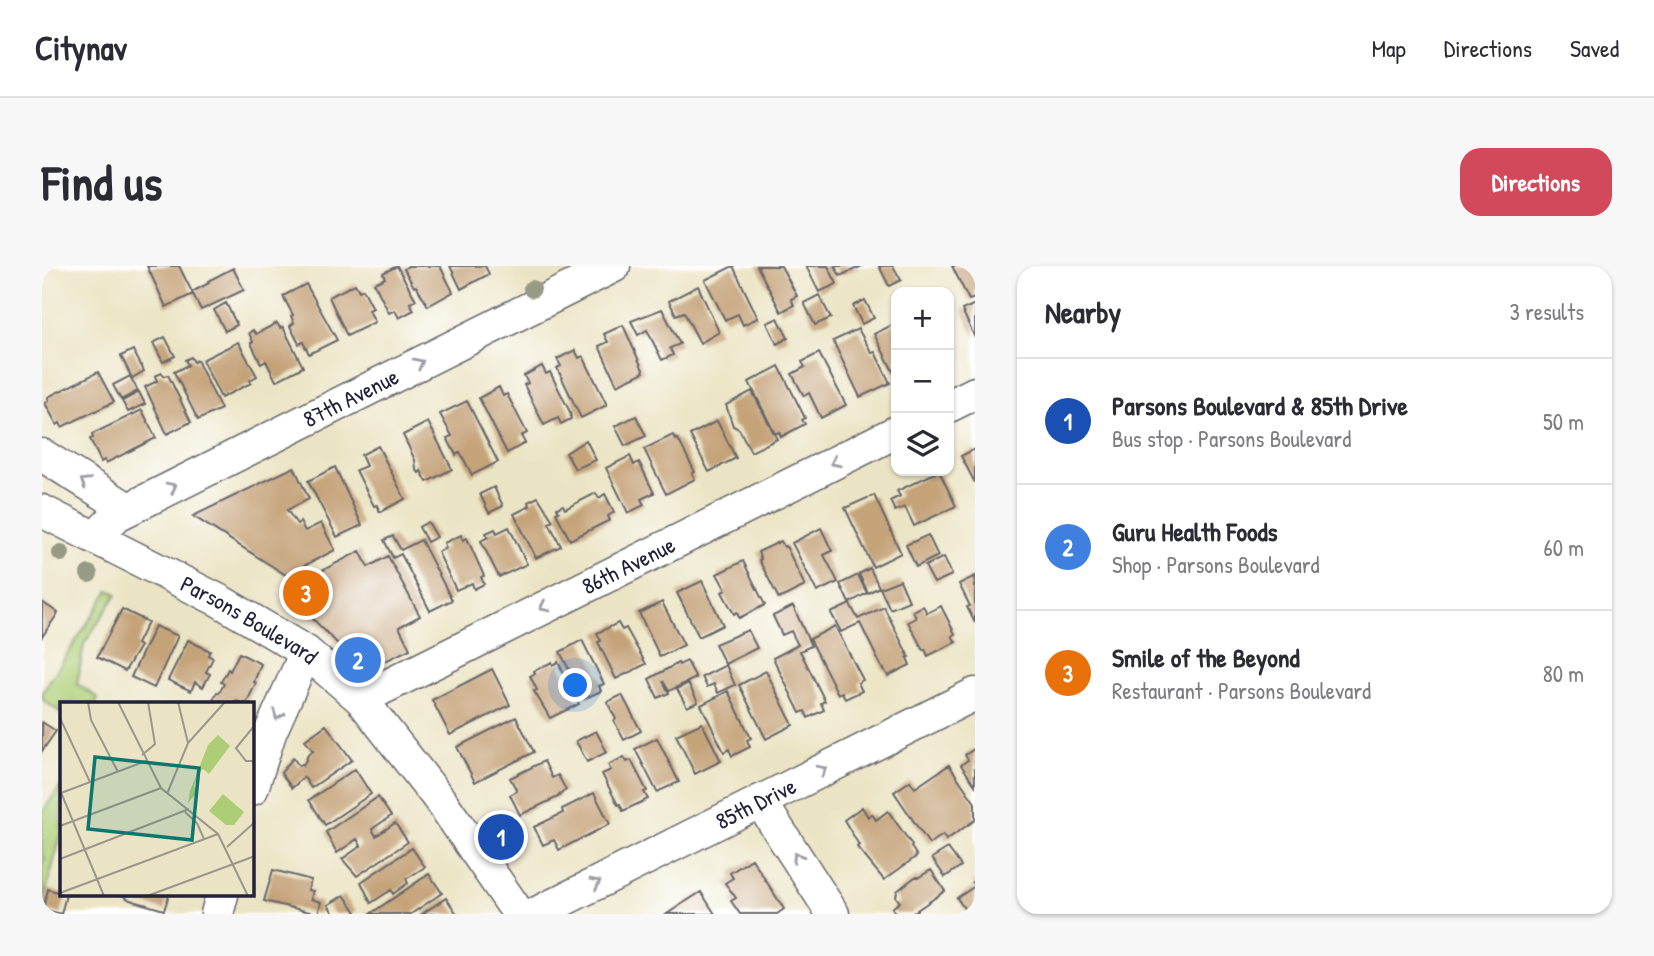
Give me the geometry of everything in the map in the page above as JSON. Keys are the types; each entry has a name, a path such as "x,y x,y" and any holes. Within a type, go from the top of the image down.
{"street":[{"name":"87th Avenue","path":"96,537 117,514 614,266"},
{"path":"954,404 975,393"},
{"name":"86th Avenue","path":"361,699 891,434"},
{"path":"42,455 128,509"},
{"name":"Parsons Boulevard","path":"42,511 220,601 306,652 361,699 443,804 519,914"},
{"path":"254,783 270,733 306,652"},
{"name":"85th Drive","path":"535,914 975,694"},
{"path":"760,801 834,914"},
{"path":"217,914 221,897"}],"green space":[{"path":"109,590 117,594 84,644 77,684 98,698 97,702 60,702 60,712 42,699 42,693"},
{"path":"60,786 60,839 42,906 42,863 45,858 42,856 42,813"}],"building":[{"path":"147,266 179,266 193,294 166,307"},
{"path":"397,266 416,300 410,303 414,310 399,318 395,310 389,313 374,283 385,278 383,273"},
{"path":"408,266 440,266 453,292 428,306 404,269"},
{"path":"450,266 485,266 489,274 461,289"},
{"path":"733,266 758,318 743,325 738,314 725,320 705,280"},
{"path":"757,266 781,266 797,296 791,299 794,305 781,312"},
{"path":"806,266 828,266 837,284 819,292"},
{"path":"835,266 862,266 840,276"},
{"path":"879,266 893,266 901,280 889,286"},
{"path":"952,266 975,266 975,298 969,300"},
{"path":"233,268 244,290 201,310 192,292"},
{"path":"306,284 337,340 309,354 303,342 299,344 290,326 294,323 291,316 293,315 283,296"},
{"path":"355,284 359,291 363,289 373,308 369,310 375,322 347,336 329,297"},
{"path":"698,286 719,332 700,343 684,312 676,315 669,301"},
{"path":"819,295 831,318 815,325 804,303"},
{"path":"865,300 874,318 862,324 853,306"},
{"path":"226,303 237,325 225,331 214,310"},
{"path":"975,304 975,338 962,310"},
{"path":"662,309 680,344 670,348 673,355 662,360 647,330 638,335 631,321"},
{"path":"778,318 788,338 777,344 767,323"},
{"path":"277,323 280,328 283,327 303,367 276,381 266,361 261,364 249,333 253,330 256,334"},
{"path":"623,325 644,372 617,385 599,346 608,342 604,334"},
{"path":"891,326 891,367 874,334"},
{"path":"858,329 872,353 875,352 890,383 860,397 833,341"},
{"path":"165,337 175,356 163,362 153,343"},
{"path":"238,342 257,376 250,380 251,383 221,398 202,360"},
{"path":"133,350 144,371 132,378 121,356"},
{"path":"575,350 579,358 583,356 607,405 581,418 557,368 561,366 557,359"},
{"path":"819,353 846,405 821,418 809,393 804,396 792,374 805,367 802,362"},
{"path":"191,357 194,362 197,360 221,409 198,420 174,372 188,365 185,360"},
{"path":"542,366 546,374 550,372 570,412 571,419 561,424 558,418 544,425 524,385 528,383 524,376"},
{"path":"779,366 805,418 802,420 805,424 781,437 779,432 775,434 749,382"},
{"path":"98,372 114,402 62,427 60,423 57,425 45,403 49,401 48,397"},
{"path":"162,373 164,376 168,375 191,422 167,434 145,387 157,381 155,376"},
{"path":"130,376 138,391 121,400 113,385"},
{"path":"499,387 503,396 507,394 527,433 521,436 525,443 507,453 479,398"},
{"path":"752,391 777,439 751,452 739,429 733,426 726,405"},
{"path":"139,392 145,404 128,412 122,401"},
{"path":"467,401 498,462 472,475 460,452 456,455 447,438 452,436 440,414"},
{"path":"142,410 156,438 106,463 104,460 101,462 90,439 93,438 92,434"},
{"path":"636,416 646,436 625,446 615,426"},
{"path":"717,421 736,458 709,472 690,435"},
{"path":"428,422 452,469 427,482 421,471 419,473 416,469 415,460 403,435"},
{"path":"673,435 678,439 695,472 692,473 695,479 666,494 644,449"},
{"path":"586,440 596,460 575,469 566,453"},
{"path":"378,446 405,499 380,512 377,505 374,506 356,470 366,466 361,455"},
{"path":"975,449 975,483 961,456"},
{"path":"630,456 634,465 639,462 654,493 641,499 644,505 628,513 606,468"},
{"path":"294,467 309,499 287,510 305,531 321,523 335,550 286,575 193,516"},
{"path":"335,467 362,525 337,537 308,481"},
{"path":"928,476 941,476 956,506 914,526 905,507 895,511 890,501 900,496 897,491"},
{"path":"494,487 503,506 489,513 480,494"},
{"path":"596,493 599,498 605,494 614,512 608,516 610,520 570,540 556,513 559,512 557,508 563,505 565,509"},
{"path":"874,495 901,553 873,567 845,508"},
{"path":"538,497 553,521 549,523 561,546 536,558 514,514 530,506 528,502"},
{"path":"428,522 437,537 427,542 419,527"},
{"path":"509,527 527,564 499,577 481,541 488,537 486,533 495,529 497,533"},
{"path":"821,528 832,551 824,555 838,582 817,592 792,543"},
{"path":"461,535 463,540 467,538 484,576 481,577 484,584 474,589 472,583 456,590 438,552 446,548 444,543"},
{"path":"928,535 938,556 916,567 906,545"},
{"path":"393,536 401,550 421,540 452,600 430,611 401,554 393,558 384,540"},
{"path":"781,541 805,586 779,599 759,560 761,559 758,552"},
{"path":"360,551 368,567 388,556 420,616 399,627 410,649 369,669 361,667 284,590"},
{"path":"944,557 952,575 934,583 925,566"},
{"path":"743,561 765,605 739,618 722,592 726,590 717,574"},
{"path":"870,568 879,587 868,593 859,574"},
{"path":"858,575 867,593 849,603 840,584"},
{"path":"975,576 975,623 959,584"},
{"path":"900,580 909,601 890,609 880,588"},
{"path":"702,581 723,625 699,637 677,593"},
{"path":"42,602 58,613 42,637"},
{"path":"662,602 684,645 660,657 639,613"},
{"path":"850,604 858,619 884,607 909,657 907,658 910,665 888,676 860,623 841,632 831,613"},
{"path":"793,606 811,646 800,651 825,701 821,703 824,710 808,718 805,711 800,713 773,658 798,645 791,631 782,635 773,616"},
{"path":"923,606 927,613 941,606 955,634 952,636 956,642 928,656 908,622 916,618 913,611"},
{"path":"122,609 148,622 137,644 140,646 125,671 97,657"},
{"path":"618,623 622,630 626,628 646,664 616,679 598,642 601,641 597,633"},
{"path":"155,626 178,636 154,688 131,677"},
{"path":"835,626 863,680 858,683 862,691 845,699 842,692 838,694 810,639"},
{"path":"748,630 757,648 725,664 715,644"},
{"path":"188,640 210,651 208,655 213,658 206,672 210,674 203,687 195,682 191,691 168,680"},
{"path":"582,640 604,684 599,686 601,691 584,699 560,652"},
{"path":"239,653 261,664 247,702 212,702 224,684 221,682 228,669 230,671"},
{"path":"687,661 696,678 669,691 663,681 669,693 658,698 649,679"},
{"path":"552,662 553,665 558,662 579,704 550,718 534,691 537,690 530,676"},
{"path":"726,665 735,685 718,693 714,684 707,687 702,677"},
{"path":"492,669 510,705 450,735 432,700"},
{"path":"766,671 793,725 766,739 739,685"},
{"path":"688,683 698,702 687,707 677,689"},
{"path":"728,691 751,738 747,740 750,747 732,756 729,749 724,752 701,705"},
{"path":"622,695 641,731 624,740 607,702"},
{"path":"516,717 534,752 475,782 457,747"},
{"path":"42,722 56,731 42,751"},
{"path":"702,723 721,761 695,774 676,735"},
{"path":"326,725 352,760 311,788 304,777 292,788 281,773 293,758 299,766 303,766 313,751 305,740"},
{"path":"596,731 607,752 587,762 576,741"},
{"path":"657,738 679,782 657,792 635,749"},
{"path":"974,749 975,785 961,765 968,760 965,755"},
{"path":"624,757 627,762 631,760 647,791 644,792 648,799 623,811 602,774 611,770 608,765"},
{"path":"544,761 552,778 558,775 566,790 559,794 560,796 520,815 510,795 517,791 510,778"},
{"path":"949,765 975,803 975,820 946,840 943,835 929,844 894,792 910,781 915,788"},
{"path":"355,769 371,794 325,825 309,800"},
{"path":"594,793 610,824 559,850 554,840 543,845 534,827 563,813 562,809"},
{"path":"378,797 391,816 372,829 376,836 395,823 408,842 357,876 342,859 361,846 357,839 337,853 326,832"},
{"path":"862,807 868,817 872,814 876,820 888,811 917,856 884,880 857,847 859,845 844,820"},
{"path":"412,848 425,867 406,879 408,883 393,894 391,890 371,903 361,882"},
{"path":"948,848 961,866 945,877 932,858"},
{"path":"752,859 784,909 777,914 740,914 731,901 736,898 725,883 733,878 730,873"},
{"path":"273,870 311,880 308,890 313,891 311,899 321,902 318,914 264,901"},
{"path":"931,870 945,891 911,914 896,914 892,908 900,902 896,897 897,891 915,877"},
{"path":"429,874 442,893 411,914 370,914"},
{"path":"975,886 975,909 968,914 957,898"},
{"path":"48,889 60,893 60,897 65,897 61,914 43,909"},
{"path":"701,892 715,914 667,914 682,904"},
{"path":"344,895 356,912 334,914 328,905"},
{"path":"125,897 168,897 164,910"},
{"path":"446,898 457,914 422,914"}],"place":[{"name":"Smile of the Beyond","path":"306,593"},
{"name":"Guru Health Foods","path":"358,660"},
{"name":"Parsons Boulevard & 85th Drive","path":"501,837"}]}
